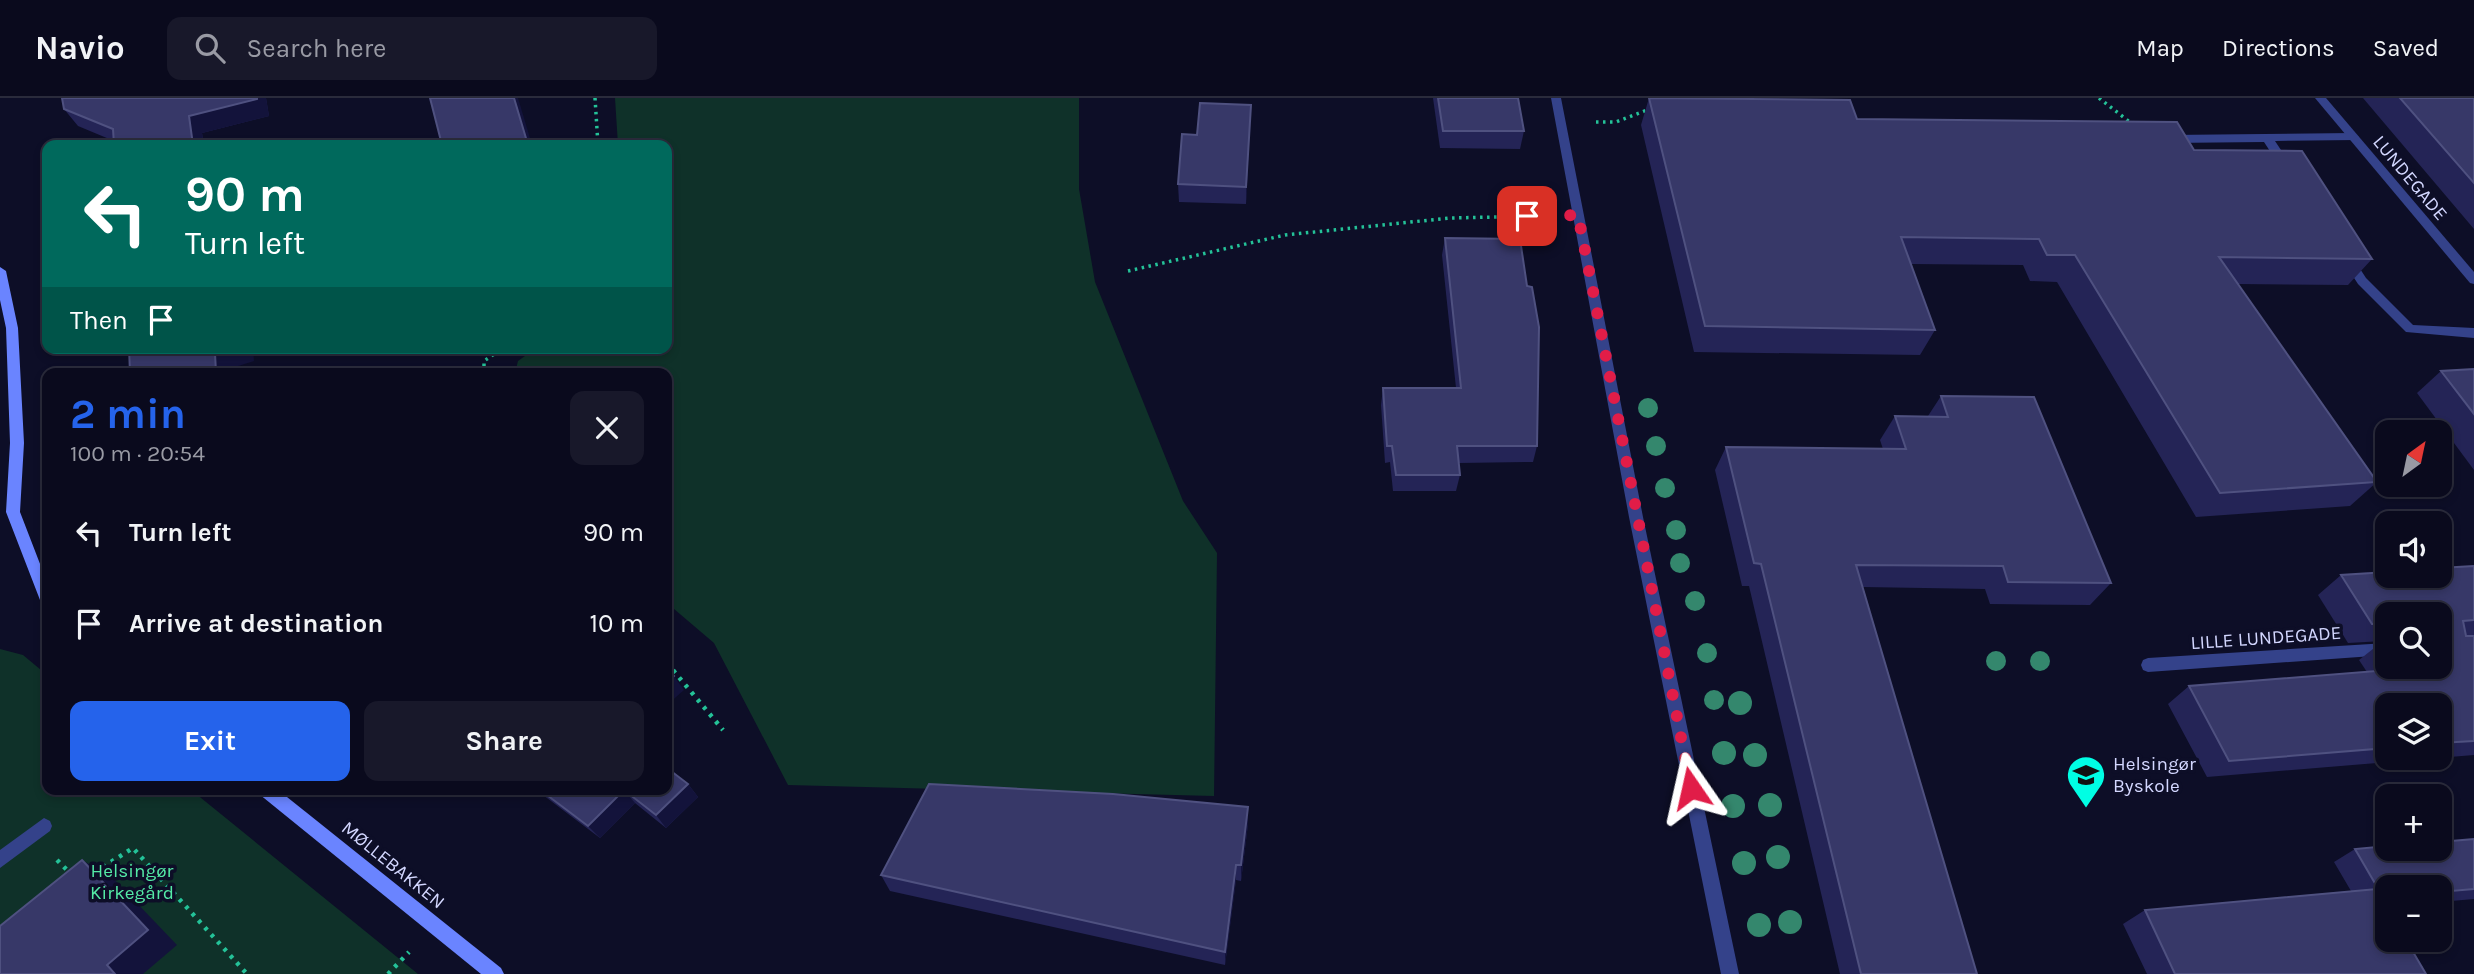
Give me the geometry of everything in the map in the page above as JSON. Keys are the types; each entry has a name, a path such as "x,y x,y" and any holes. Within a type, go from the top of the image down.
{"street":[{"path":"1556,98 1730,974"},
{"name":"LUNDEGADE","path":"2320,98 2474,280"},
{"path":"2162,139 2353,137"},
{"path":"2267,138 2296,182"},
{"path":"2340,248 2362,281 2410,329 2474,333"},
{"path":"0,271 12,328 17,443 6,514 42,590"},
{"name":"LILLE LUNDEGADE","path":"2148,665 2375,650"},
{"name":"MØLLEBAKKEN","path":"272,795 495,974"},
{"path":"0,860 38,831"}],"path":[{"path":"595,98 597,140"},
{"path":"2099,98 2120,117 2162,139"},
{"path":"1616,122 1649,109"},
{"path":"1129,271 1284,235 1450,218 1578,215"},
{"path":"484,368 484,361 494,354"},
{"path":"672,669 723,730"},
{"path":"38,831 80,881"},
{"path":"90,875 133,848 247,974"}],"green space":[{"path":"615,98 1079,98 1079,189 1095,282 1183,501 1217,553 1214,796 788,785 714,643 672,607 672,368 516,368 518,361 528,354 672,354 672,140 618,140"},
{"name":"Helsingør Kirkegård","path":"0,649 23,655 42,671 42,795 197,795 418,974 0,974"}],"building":[{"path":"62,98 257,98 189,116 192,140 114,140 113,129 64,109"},
{"path":"430,98 514,98 527,140 441,140"},
{"path":"1438,98 1518,98 1524,131 1443,131"},
{"path":"1649,98 1850,100 1857,119 2177,122 2194,150 2302,151 2372,259 2219,257 2375,482 2220,493 2075,255 2047,255 2039,239 1901,237 1935,330 1705,326"},
{"path":"2400,98 2474,98 2474,183"},
{"path":"1200,103 1251,105 1246,187 1178,184 1182,134 1197,135"},
{"path":"1445,238 1520,239 1527,286 1532,287 1539,327 1537,446 1457,446 1460,475 1396,475 1392,446 1387,446 1383,388 1461,388"},
{"path":"129,354 215,354 216,368 130,368"},
{"path":"2474,369 2474,414 2441,371"},
{"path":"1941,396 2034,397 2111,583 2008,582 2003,566 1856,565 1977,974 1861,974 1761,564 1754,563 1726,447 1906,449 1895,416 1948,417"},
{"path":"2474,566 2474,620 2463,621 2466,636 2474,636 2474,741 2452,742 2452,693 2375,693 2375,749 2229,761 2189,686 2375,671 2375,679 2452,679 2452,602 2375,602 2375,624 2372,624 2341,575 2375,573 2375,588 2452,588 2452,567"},
{"path":"672,772 688,784 656,815 630,795 672,795"},
{"path":"929,784 1113,794 1248,807 1241,865 1236,865 1225,952 881,875"},
{"path":"547,795 619,795 588,826"},
{"path":"2474,839 2474,889 2452,891 2452,875 2375,875 2375,883 2355,849 2375,847 2375,861 2452,861 2452,841"},
{"path":"82,860 148,930 107,965 115,974 0,974 0,926"},
{"path":"2375,889 2375,952 2413,952 2426,974 2175,974 2145,910"}],"place":[{"name":"Helsingør Byskole","path":"2086,809"}],"route":[{"path":"1527,216 1578,215 1691,788"}]}
